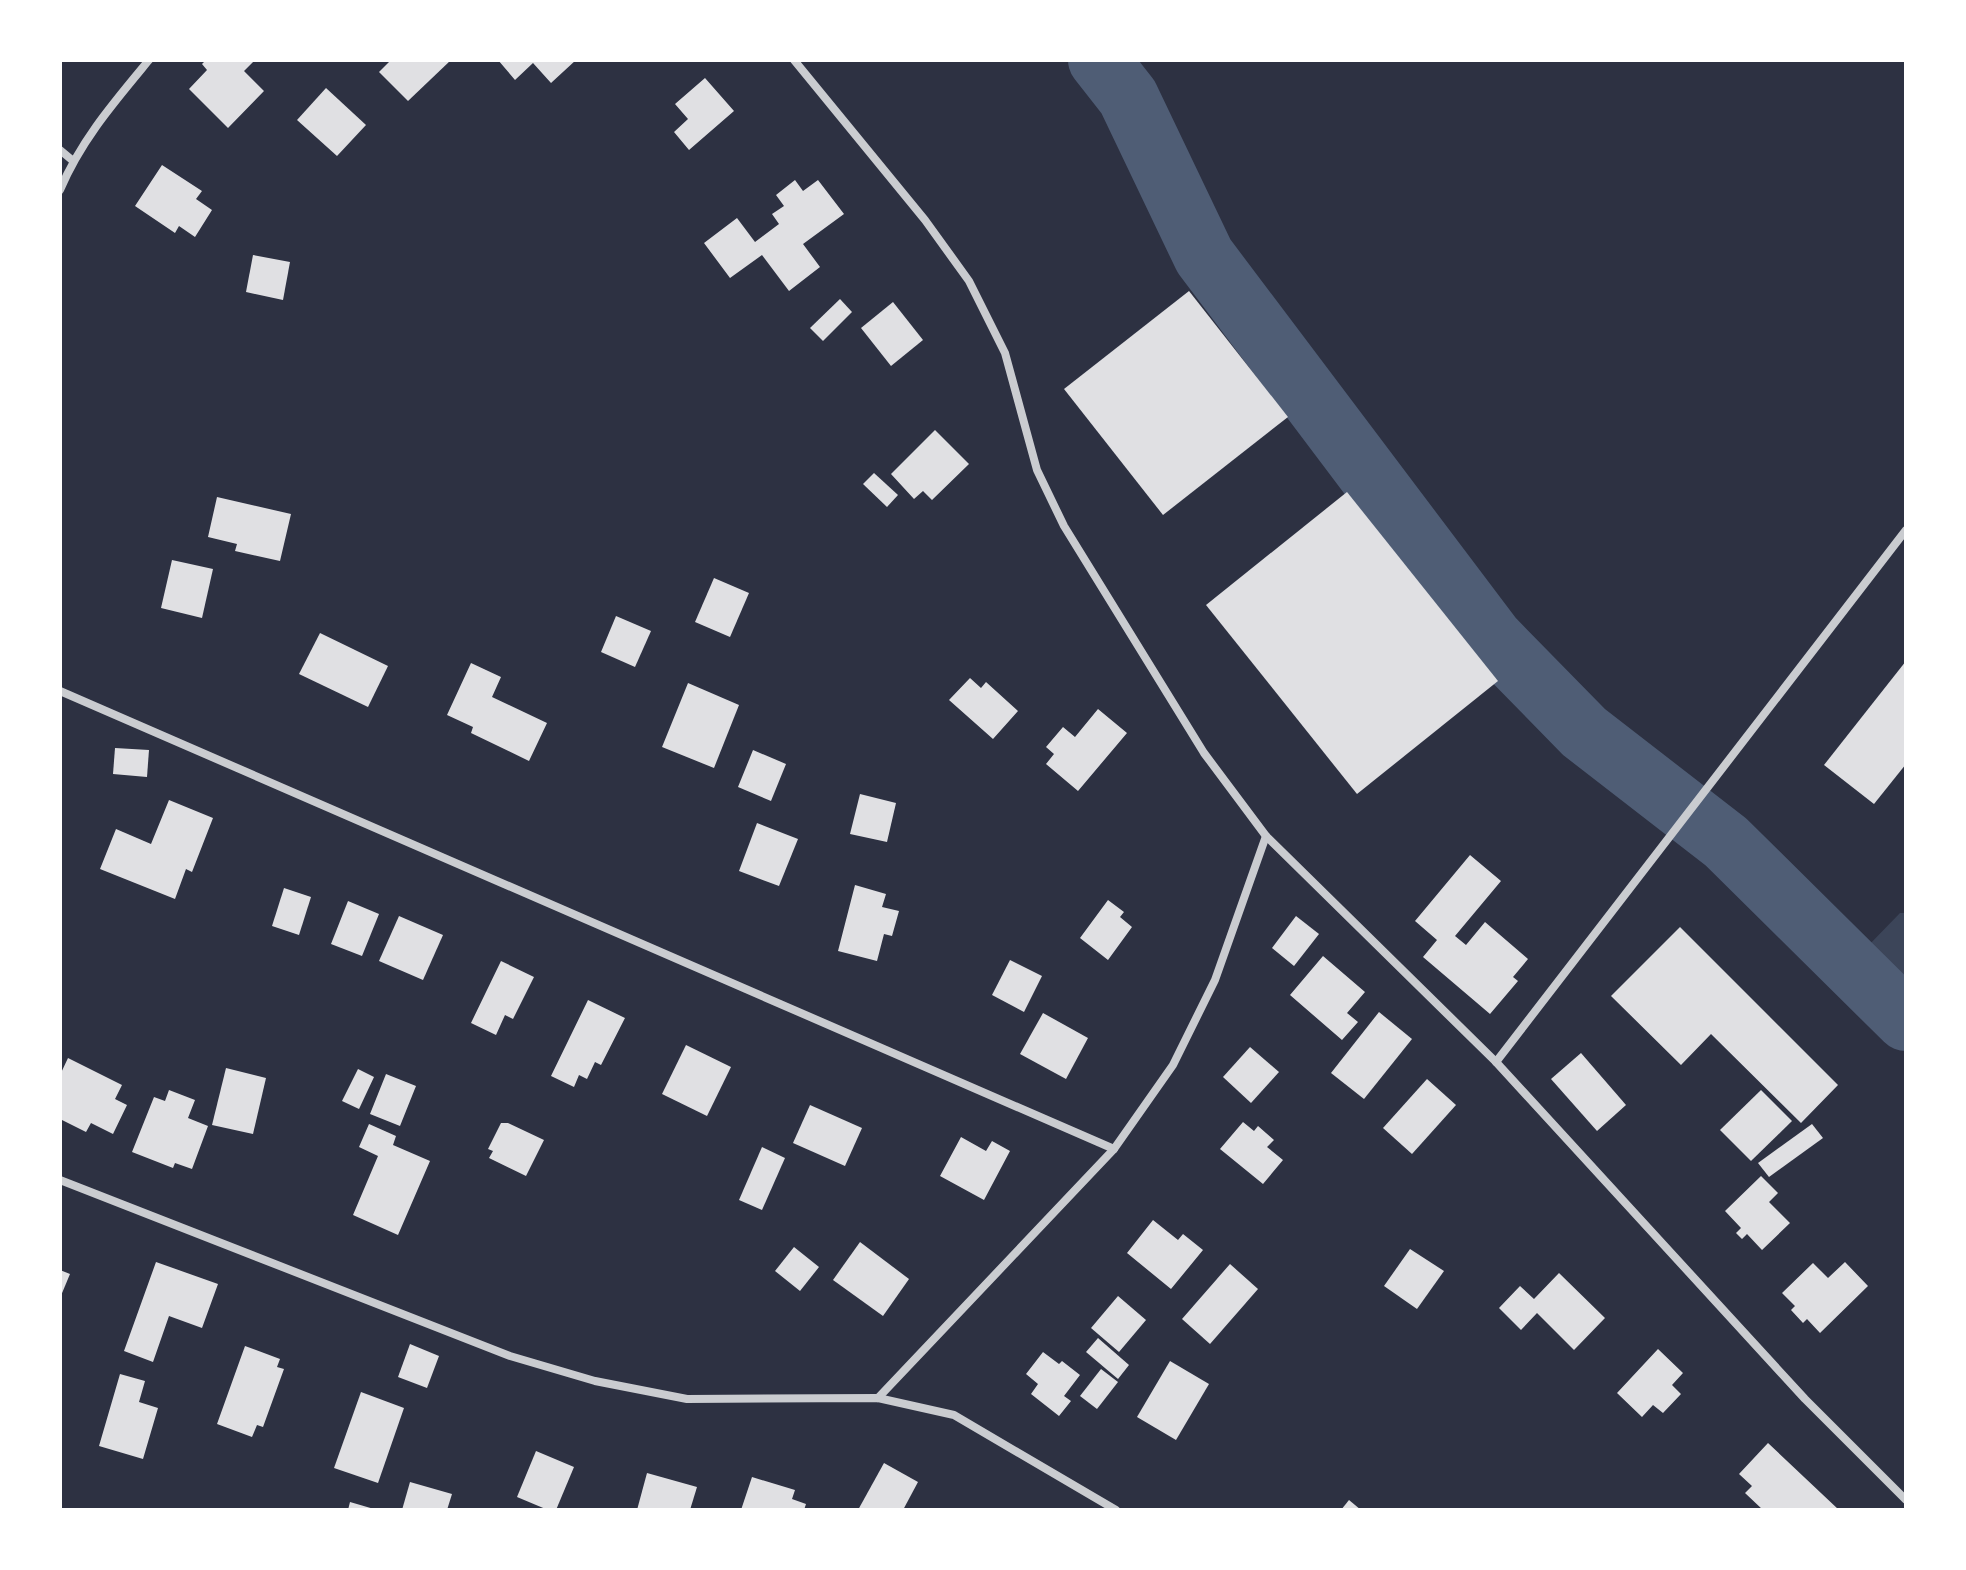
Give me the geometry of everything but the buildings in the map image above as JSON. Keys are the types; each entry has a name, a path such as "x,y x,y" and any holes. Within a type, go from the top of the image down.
{"street":[{"path":"60,190 72,160 108,108 149,60"},
{"path":"794,60 925,220 969,281 1005,353 1037,470 1064,526 1204,753 1266,836 1496,1062 1805,1399 1906,1500"},
{"path":"60,150 72,160"},
{"path":"1496,1062 1906,530"},
{"path":"60,691 1114,1149"},
{"path":"878,1398 1114,1149 1173,1065 1215,980 1266,836"},
{"path":"60,1180 510,1356 595,1381 687,1399 878,1398 954,1415 1116,1510"}],"shaded area":[{"path":"1732,814 1865,949 1900,913 1906,913 1906,1044 1703,857"}],"waterway":[{"path":"1099,60 1128,97 1204,256 1492,638 1584,732 1726,842 1906,1020"}]}
